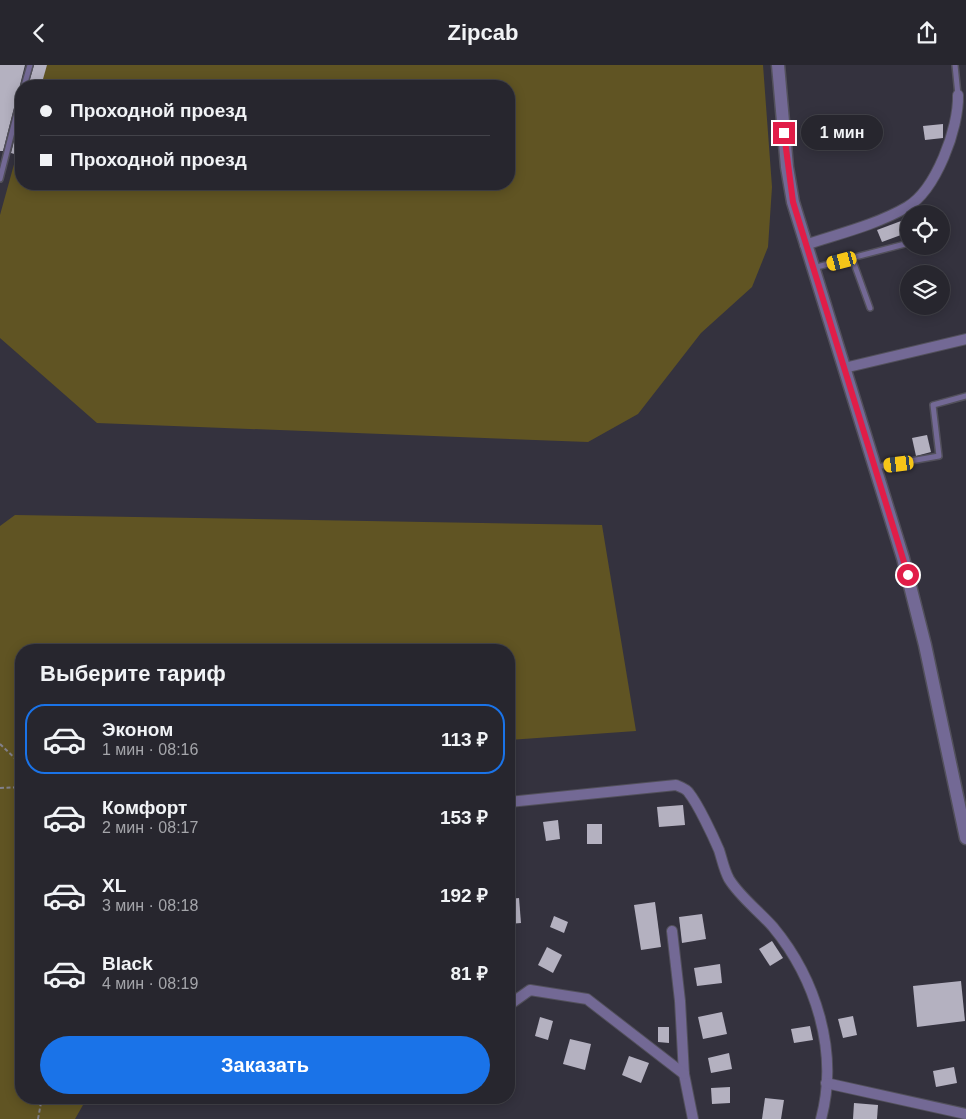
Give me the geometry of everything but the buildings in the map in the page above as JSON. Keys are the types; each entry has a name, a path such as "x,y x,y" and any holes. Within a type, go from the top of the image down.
{"street":[{"path":"778,65 787,167 793,202 903,558 925,645 966,838"},
{"path":"805,245 890,215 908,207 918,198 935,174 946,153 955,127 958,95"},
{"path":"844,368 966,339"},
{"path":"515,801 676,785 689,791 717,847 729,879 777,933 804,973 822,1023 826,1052 826,1083 821,1119"},
{"path":"672,931 680,1001 684,1074 693,1119"},
{"path":"515,1001 530,990 587,999 684,1074"},
{"path":"826,1083 966,1114"}],"lane":[{"path":"26,80 30,65"},
{"path":"955,65 958,95"},
{"path":"0,179 15,120"},
{"path":"813,268 900,245"},
{"path":"852,258 870,308"},
{"path":"875,467 939,456 933,405 966,396"}],"path":[{"path":"0,744 15,758"},
{"path":"0,787 15,787"},
{"path":"38,1119 41,1104"}],"shaded area":[{"path":"42,65 763,65 772,187 768,247 752,287 701,333 638,414 588,442 97,423 0,338 0,215 15,161 15,190 515,190 515,80 38,80"},
{"path":"15,515 602,525 636,731 515,740 515,644 15,644 15,1104 84,1104 75,1119 0,1119 0,526"}],"route":[{"path":"784,133 793,202 805,245 908,575"}]}
